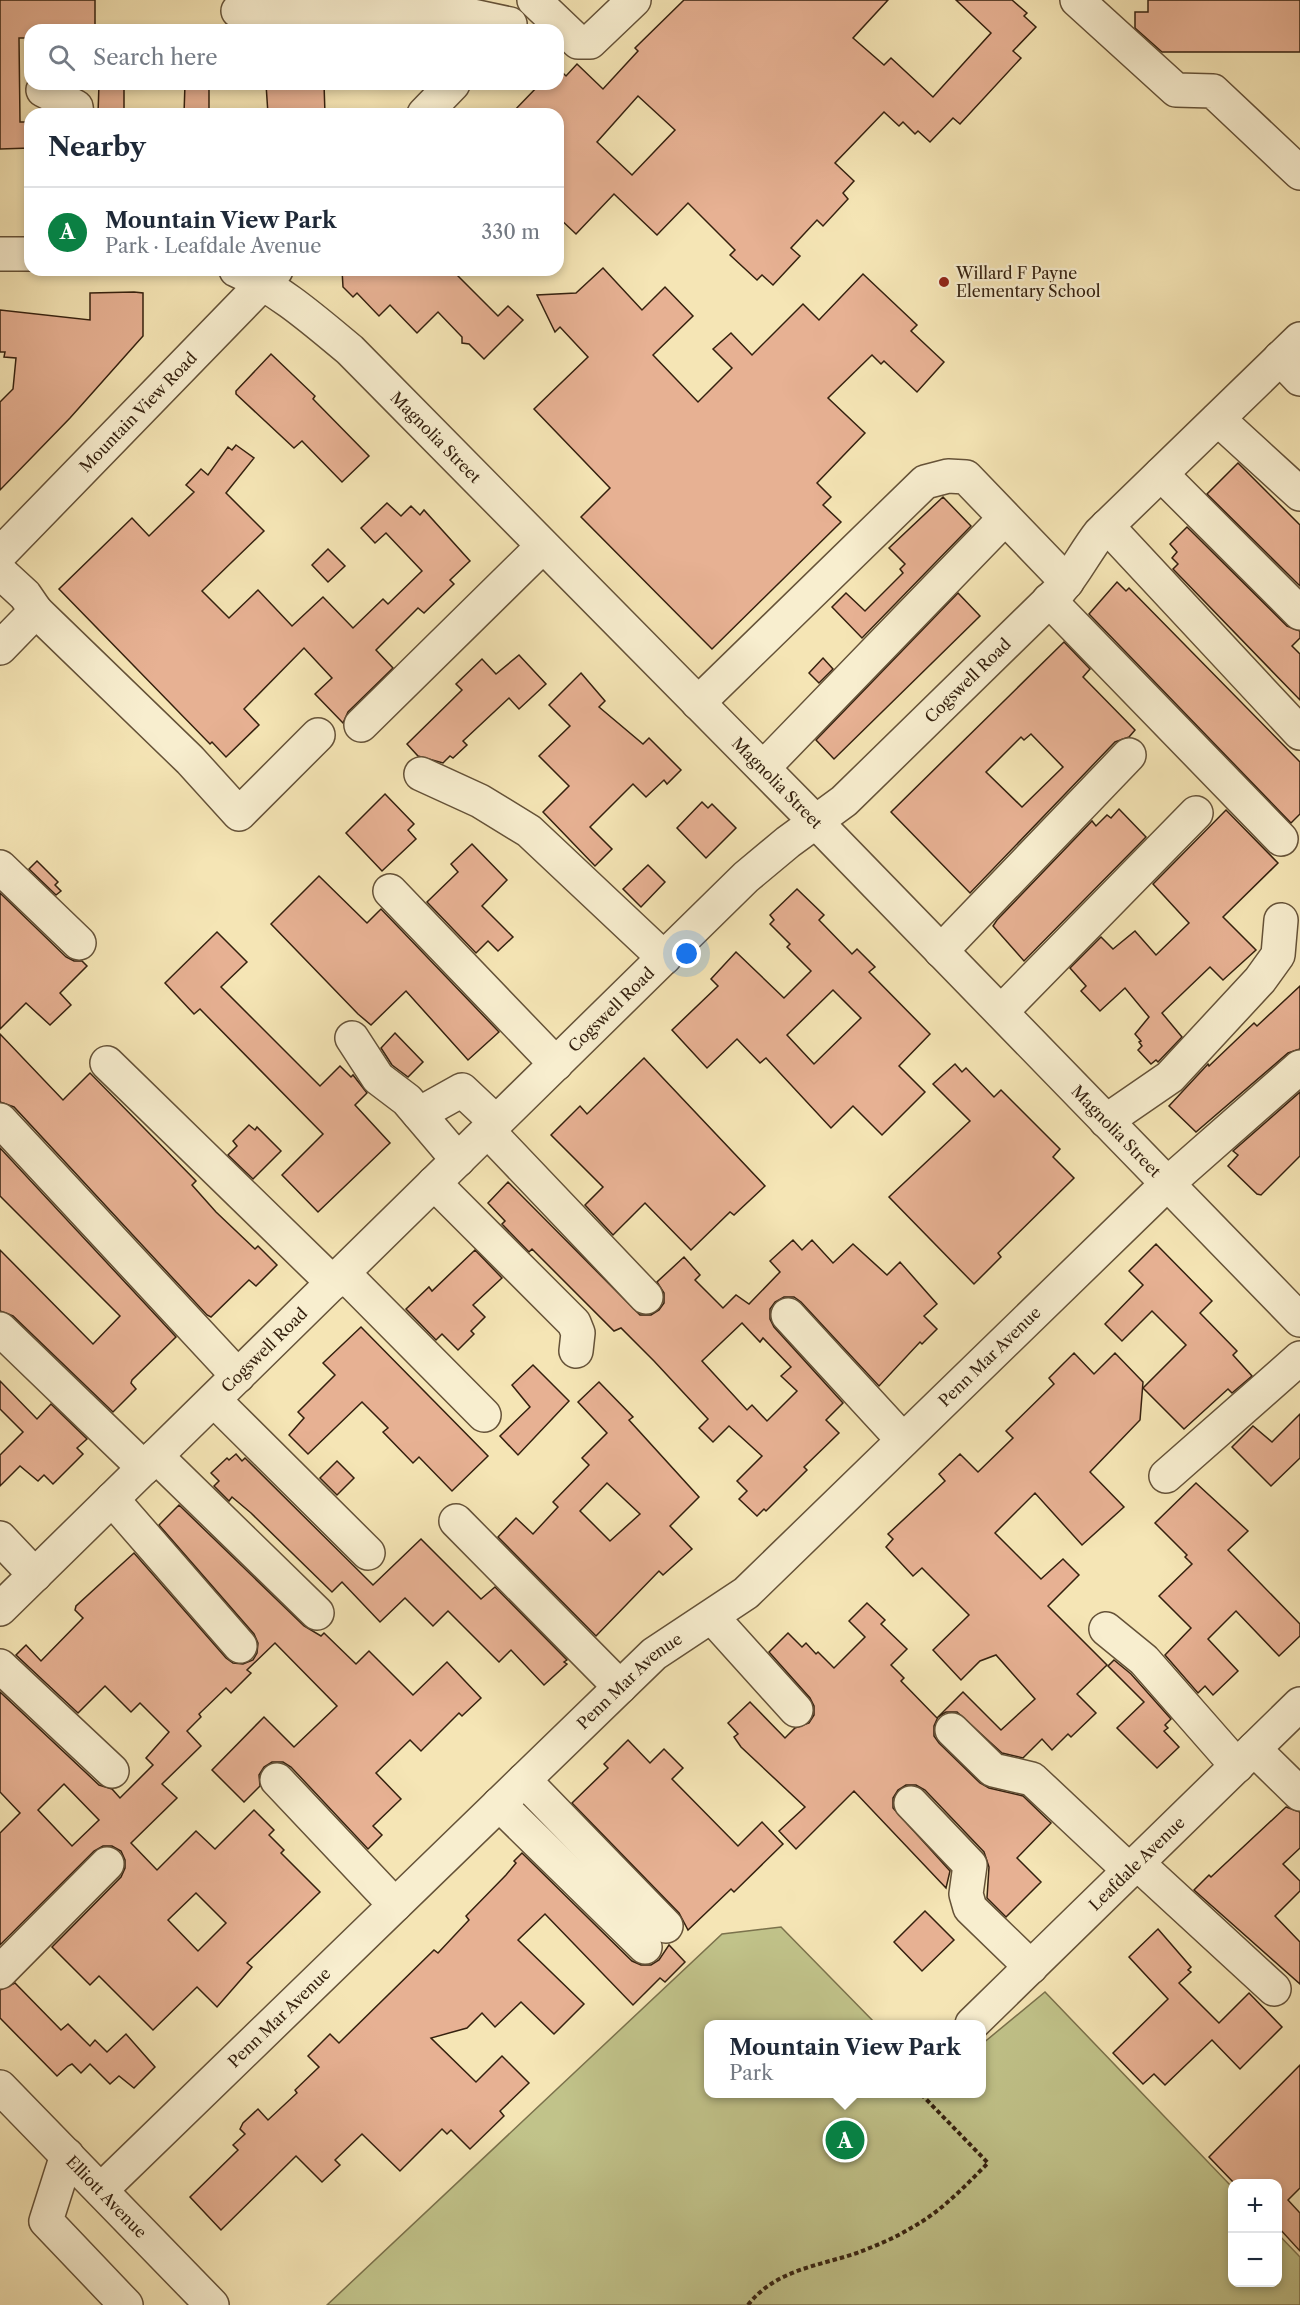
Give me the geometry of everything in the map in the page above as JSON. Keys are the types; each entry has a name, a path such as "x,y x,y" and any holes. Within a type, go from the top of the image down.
{"street":[{"path":"511,24 533,0 556,24"},
{"path":"564,32 578,42 590,42 634,0"},
{"path":"1077,0 1176,90 1213,91 1300,173"},
{"path":"238,11 454,12 497,24"},
{"path":"43,90 76,108"},
{"path":"430,108 447,90"},
{"path":"0,254 24,254"},
{"name":"Mountain View Road","path":"0,554 256,276"},
{"name":"Magnolia Street","path":"260,276 350,350 816,822 1300,1320"},
{"name":"Cogswell Road","path":"0,1609 746,877 844,801 1058,591 1077,571 1087,549 1107,526 1218,418 1293,358"},
{"path":"1218,418 1300,494"},
{"path":"694,699 920,466"},
{"path":"1161,474 1300,613"},
{"path":"694,699 925,482 948,476 966,477 1005,518 1058,591 1281,839"},
{"path":"763,768 1005,518"},
{"path":"1107,526 1300,733"},
{"path":"361,725 543,546"},
{"path":"0,572 25,595 36,611 190,760 239,814 318,735"},
{"path":"0,648 36,611"},
{"path":"941,951 1129,755"},
{"path":"421,774 480,801 529,831 664,958"},
{"path":"1001,1012 1197,813"},
{"path":"0,867 79,943"},
{"path":"390,891 556,1064"},
{"path":"1106,1121 1170,1077 1260,980 1278,955 1281,920"},
{"path":"352,1038 378,1078 407,1100 458,1160"},
{"path":"107,1063 484,1416"},
{"name":"Penn Mar Avenue","path":"101,2190 654,1654 746,1593 1167,1184 1300,1067"},
{"path":"419,1114 462,1090 646,1297"},
{"path":"0,1120 238,1376"},
{"path":"434,1184 574,1323 578,1333 576,1351"},
{"path":"788,1315 903,1440"},
{"path":"0,1329 317,1613"},
{"path":"1166,1476 1300,1358"},
{"path":"214,1400 368,1553"},
{"path":"112,1499 240,1646"},
{"path":"456,1521 620,1687"},
{"path":"0,1538 35,1575"},
{"path":"712,1617 796,1710"},
{"path":"1107,1629 1144,1660 1246,1757 1300,1794"},
{"path":"0,1666 112,1771"},
{"name":"Leafdale Avenue","path":"977,2020 1300,1704"},
{"path":"952,1730 993,1770 1032,1779 1274,1989"},
{"path":"277,1780 395,1905"},
{"path":"499,1804 656,1937 524,1780"},
{"path":"911,1803 970,1865 966,1894 970,1908 1031,1967"},
{"path":"0,1972 107,1864"},
{"name":"Elliott Avenue","path":"0,2087 212,2305"},
{"path":"67,2155 46,2221 126,2305"}],"path":[{"path":"748,2305 763,2290 783,2276 858,2252 912,2228 956,2195 988,2163 925,2098"}],"green space":[{"path":"781,1927 872,2020 704,2020 704,2098 986,2098 986,2041 1045,1992 1228,2183 1228,2287 1282,2287 1282,2238 1300,2257 1300,2305 327,2305 722,1934"}],"building":[{"path":"0,0 95,0 95,24 24,24 24,38 19,38 20,122 24,122 24,148 0,149"},
{"path":"684,0 888,0 853,38 884,65 891,58 933,97 991,33 956,0 1012,0 1027,13 1024,16 1036,27 1013,51 1021,58 960,124 953,118 930,142 918,131 915,134 903,122 899,126 884,112 835,163 854,181 843,193 848,199 823,226 817,220 791,248 800,256 773,285 762,275 757,280 730,255 735,250 688,203 657,235 614,194 576,234 564,223 564,108 517,108 534,90 564,90 564,74 566,76 577,64 603,89 638,51 635,48","holes":["638,96 675,130 632,175 597,142"]},
{"path":"1148,0 1300,0 1300,52 1162,52 1135,28 1135,12 1148,12"},
{"path":"99,90 124,90 124,108 98,108"},
{"path":"185,90 209,90 209,108 184,108"},
{"path":"266,90 324,90 325,108 268,108"},
{"path":"603,268 642,310 665,287 693,316 653,355 698,402 732,368 713,349 731,333 752,355 803,304 819,320 863,274 917,325 911,331 944,362 917,392 884,361 881,364 872,355 828,398 865,433 817,483 831,497 823,505 841,522 712,649 581,517 610,488 534,409 588,357 560,327 555,332 537,295 576,293"},
{"path":"342,276 458,276 498,316 508,306 523,320 484,359 469,344 462,343 462,337 438,312 417,333 390,305 379,316 357,293 353,297 343,287"},
{"path":"90,293 143,293 143,336 70,418 0,490 0,402 13,389 16,358 4,357 5,352 0,352 0,310 90,320"},
{"path":"271,354 315,396 313,399 369,456 342,482 302,441 294,448 236,394 236,391"},
{"path":"236,445 254,458 226,493 264,531 202,591 229,618 258,590 292,626 323,597 353,628 383,599 388,604 422,571 386,533 375,543 361,528 387,503 401,516 411,506 420,515 424,510 470,561 450,580 454,584 424,613 418,608 376,650 393,668 348,712 343,723 315,694 332,678 304,648 244,709 259,725 226,757 212,742 210,744 59,589 132,518 149,536 194,492 186,485 201,469 208,475 228,447 232,450"},
{"path":"1238,463 1300,525 1300,586 1207,494"},
{"path":"943,497 971,526 862,638 832,607 846,593 865,611 903,573 900,569 905,564 889,548"},
{"path":"1187,527 1287,626 1300,631 1300,638 1292,646 1300,654 1300,700 1173,569 1178,564 1172,558 1177,552 1170,544"},
{"path":"328,549 345,566 328,582 312,565"},
{"path":"1117,582 1126,591 1129,588 1300,762 1300,814 1291,823 1089,614"},
{"path":"958,593 980,616 834,759 816,740"},
{"path":"1064,642 1090,669 1083,677 1135,730 1129,737 1115,742 970,893 891,812","holes":["1031,734 1063,767 1022,807 986,772 1021,737 1024,740"]},
{"path":"519,655 546,684 519,709 509,698 463,741 467,745 453,758 450,756 443,763 418,756 407,744 462,690 456,684 482,659 496,674"},
{"path":"823,658 833,669 819,683 809,673"},
{"path":"581,673 605,701 599,707 643,744 649,738 681,770 667,784 664,780 646,797 633,784 590,827 612,849 595,866 543,812 569,786 539,756 570,726 549,705"},
{"path":"385,794 414,824 408,830 416,839 382,871 346,833"},
{"path":"702,802 708,808 712,804 736,828 706,858 677,828"},
{"path":"1119,809 1146,837 1024,961 993,926 1092,821 1096,826 1107,815 1111,818"},
{"path":"1226,810 1278,863 1223,917 1256,950 1223,980 1210,967 1162,1013 1182,1037 1158,1062 1156,1060 1151,1064 1138,1050 1142,1046 1135,1034 1149,1017 1125,988 1100,1011 1081,991 1086,986 1070,968 1101,937 1113,949 1135,931 1156,955 1189,923 1153,884"},
{"path":"472,844 507,880 482,906 513,937 498,951 488,941 476,953 427,902 458,872 451,864"},
{"path":"37,861 58,882 55,885 61,891 56,895 29,869"},
{"path":"648,865 665,882 641,907 623,889"},
{"path":"319,876 367,923 381,909 499,1032 468,1060 406,991 371,1025 358,1014 271,924"},
{"path":"797,889 824,915 819,920 852,954 857,949 875,967 869,972 930,1034 899,1066 925,1092 882,1135 853,1106 831,1128 766,1058 760,1063 737,1039 707,1068 672,1030 718,986 711,979 736,952 784,998 811,971 787,947 790,944 770,924 774,920 770,915","holes":["833,990 861,1018 814,1064 787,1035"]},
{"path":"0,893 66,957 74,961 82,961 87,966 60,993 71,1005 50,1025 26,1003 0,1029"},
{"path":"217,932 247,962 221,987 320,1086 340,1066 351,1077 353,1075 367,1093 355,1105 390,1143 318,1212 282,1175 323,1134 200,1009 194,1014 165,983"},
{"path":"1300,986 1300,1049 1288,1053 1196,1132 1169,1106 1208,1064 1209,1066 1254,1023 1257,1026"},
{"path":"395,1033 423,1062 408,1077 392,1065 381,1048"},
{"path":"0,1034 63,1100 90,1073 196,1181 192,1185 216,1212 255,1249 258,1246 277,1265 256,1286 249,1280 211,1317 207,1315 14,1107 0,1102"},
{"path":"644,1058 765,1186 734,1215 730,1212 691,1250 645,1203 613,1235 585,1205 603,1187 551,1135 580,1106 587,1114"},
{"path":"955,1064 962,1072 966,1068 994,1097 1001,1090 1060,1149 1053,1157 1074,1178 998,1253 1001,1257 974,1284 889,1197 970,1121 933,1084"},
{"path":"1300,1092 1300,1156 1261,1195 1257,1194 1228,1166 1238,1155 1233,1151"},
{"path":"249,1125 255,1130 257,1127 281,1151 253,1179 228,1155 237,1146 233,1141"},
{"path":"0,1148 176,1337 132,1380 131,1383 136,1389 113,1412 13,1316 0,1311 0,1250 93,1344 120,1316 0,1196"},
{"path":"508,1182 640,1315 651,1315 659,1310 664,1303 664,1293 657,1282 684,1257 700,1275 695,1280 723,1308 736,1295 749,1304 780,1272 770,1261 793,1240 802,1250 812,1240 833,1263 853,1244 887,1275 900,1262 937,1304 924,1316 937,1329 922,1344 920,1342 879,1386 801,1302 794,1297 784,1297 775,1302 770,1309 770,1319 774,1327 843,1403 826,1420 839,1433 804,1467 807,1470 766,1511 764,1509 757,1516 739,1499 747,1491 737,1481 762,1456 729,1426 713,1442 699,1428 708,1419 654,1361 621,1328 614,1331 532,1249 529,1252 502,1224 505,1221 488,1203","holes":["742,1323 760,1342 763,1338 791,1367 781,1376 797,1391 767,1421 752,1405 747,1410 702,1361"]},
{"path":"1156,1244 1212,1301 1200,1313 1237,1351 1233,1355 1252,1376 1232,1393 1228,1389 1184,1429 1143,1388 1186,1345 1152,1311 1122,1341 1105,1324 1143,1285 1129,1271"},
{"path":"475,1250 502,1278 473,1305 485,1317 471,1331 474,1334 458,1350 442,1334 436,1340 406,1309 429,1287 432,1291"},
{"path":"361,1327 488,1456 452,1491 419,1457 413,1463 383,1432 388,1428 362,1402 308,1454 289,1435 304,1418 298,1412 335,1375 323,1363"},
{"path":"1074,1353 1094,1374 1115,1353 1143,1382 1140,1420 1090,1472 1124,1507 1082,1545 1035,1493 995,1533 1041,1579 1063,1559 1079,1575 1048,1606 1107,1665 1077,1694 1096,1713 1071,1737 1068,1734 1052,1750 1042,1739 1023,1758 1002,1753 957,1712 946,1712 938,1717 963,1692 1001,1730 1035,1699 996,1655 980,1661 961,1680 933,1650 969,1615 922,1568 913,1576 886,1547 893,1539 888,1534 945,1481 939,1474 960,1454 978,1472 1013,1438 1006,1431 1054,1384 1049,1378"},
{"path":"533,1365 569,1401 518,1455 500,1436 530,1407 512,1385"},
{"path":"0,1381 37,1419 51,1404 87,1439 77,1448 83,1454 53,1484 44,1475 38,1481 20,1466 0,1486 0,1455 23,1432 0,1409"},
{"path":"599,1382 633,1417 629,1420 699,1497 670,1526 692,1549 663,1575 659,1571 596,1636 498,1537 516,1518 533,1534 558,1507 553,1502 589,1465 582,1458 607,1433 578,1402","holes":["607,1483 640,1514 610,1541 580,1511"]},
{"path":"1300,1414 1300,1458 1271,1486 1232,1447 1253,1426 1272,1442"},
{"path":"236,1454 242,1461 245,1458 373,1585 421,1539 481,1599 495,1587 567,1660 564,1662 567,1664 544,1685 511,1650 499,1662 448,1611 433,1626 405,1598 380,1622 342,1582 332,1592 251,1513 232,1497 229,1501 214,1486 219,1481 211,1473 227,1458 229,1460"},
{"path":"337,1461 354,1478 337,1495 320,1478"},
{"path":"1196,1483 1248,1531 1228,1550 1300,1624 1300,1636 1279,1656 1236,1611 1208,1639 1238,1671 1213,1695 1205,1686 1198,1693 1165,1655 1191,1628 1159,1596 1192,1564 1185,1557 1187,1555 1155,1523"},
{"path":"179,1505 304,1626 321,1636 324,1633 356,1664 369,1651 413,1695 447,1662 481,1698 462,1716 459,1713 421,1751 410,1740 376,1773 401,1799 373,1826 382,1835 368,1849 291,1767 283,1762 272,1762 264,1767 259,1775 260,1786 244,1802 212,1770 264,1717 294,1747 337,1706 275,1643 247,1670 251,1673 231,1693 226,1688 199,1714 201,1717 187,1731 201,1746 162,1784 177,1798 131,1843 157,1870 196,1831 215,1849 254,1810 274,1830 269,1835 284,1850 281,1853 320,1892 247,1963 252,1967 217,2007 197,1987 153,2030 99,1976 90,1985 52,1947 121,1877 125,1868 125,1860 121,1851 112,1846 103,1846 94,1851 0,1945 0,1833 20,1813 0,1792 0,1692 99,1785 112,1789 120,1798 153,1765 146,1758 169,1732 140,1703 131,1712 105,1686 78,1713 16,1655 26,1645 41,1661 83,1618 75,1610 76,1606 134,1553 226,1658 233,1663 243,1664 253,1660 257,1653 258,1643 254,1634 159,1525","holes":["64,1784 99,1820 72,1846 38,1810","196,1893 226,1923 198,1951 168,1920"]},
{"path":"867,1603 885,1620 881,1624 907,1649 891,1665 904,1678 901,1681 938,1717 934,1726 934,1736 939,1743 980,1783 989,1788 1023,1796 1051,1823 1017,1858 1041,1882 1006,1917 987,1898 989,1867 984,1852 925,1790 916,1785 906,1785 898,1790 893,1798 893,1808 950,1871 946,1888 854,1791 796,1849 779,1831 805,1807 741,1747 734,1737 738,1734 728,1723 750,1702 785,1738 795,1728 809,1723 814,1715 814,1706 810,1698 769,1652 788,1633 802,1647 806,1643 816,1654 818,1652 834,1668 865,1637 849,1621"},
{"path":"1114,1660 1131,1674 1171,1719 1165,1725 1168,1728 1164,1731 1179,1747 1157,1768 1117,1728 1144,1702 1108,1666"},
{"path":"628,1740 650,1763 664,1749 683,1768 672,1779 738,1846 762,1822 783,1844 734,1892 731,1889 688,1930 679,1913 572,1803 608,1768 604,1764"},
{"path":"1286,1807 1300,1812 1300,1848 1283,1864 1300,1881 1300,1891 1275,1916 1300,1942 1300,1984 1194,1890"},
{"path":"522,1853 632,1961 641,1965 651,1965 659,1960 669,1945 685,1962 665,1982 660,1978 633,2005 545,1914 518,1940 584,2004 554,2034 521,2002 495,2027 482,2013 467,2028 431,2038 476,2082 502,2056 529,2083 500,2111 504,2116 470,2149 451,2130 447,2134 442,2129 400,2171 362,2134 335,2160 340,2165 322,2182 296,2156 221,2230 190,2197 238,2150 233,2145 245,2134 240,2129 243,2123 258,2109 268,2120 297,2093 295,2090 319,2067 308,2056 330,2034 339,2043 434,1950 438,1953 469,1920 466,1916 506,1875"},
{"path":"925,1911 954,1940 922,1971 894,1942"},
{"path":"1158,1929 1191,1967 1188,1970 1191,1972 1179,1983 1219,2023 1249,1993 1282,2027 1240,2069 1212,2040 1165,2085 1154,2074 1143,2084 1113,2053 1168,1999 1129,1957"},
{"path":"15,1983 61,2030 68,2024 90,2046 95,2040 107,2052 126,2034 155,2067 134,2088 119,2076 110,2084 90,2064 81,2073 72,2064 57,2076 0,2018 0,1990"},
{"path":"1300,2065 1300,2188 1288,2200 1300,2213 1300,2251 1282,2231 1282,2179 1230,2179 1209,2157"}],"place":[{"name":"Willard F Payne Elementary School","path":"944,282"},
{"name":"Mountain View Park","path":"845,2140"}]}
